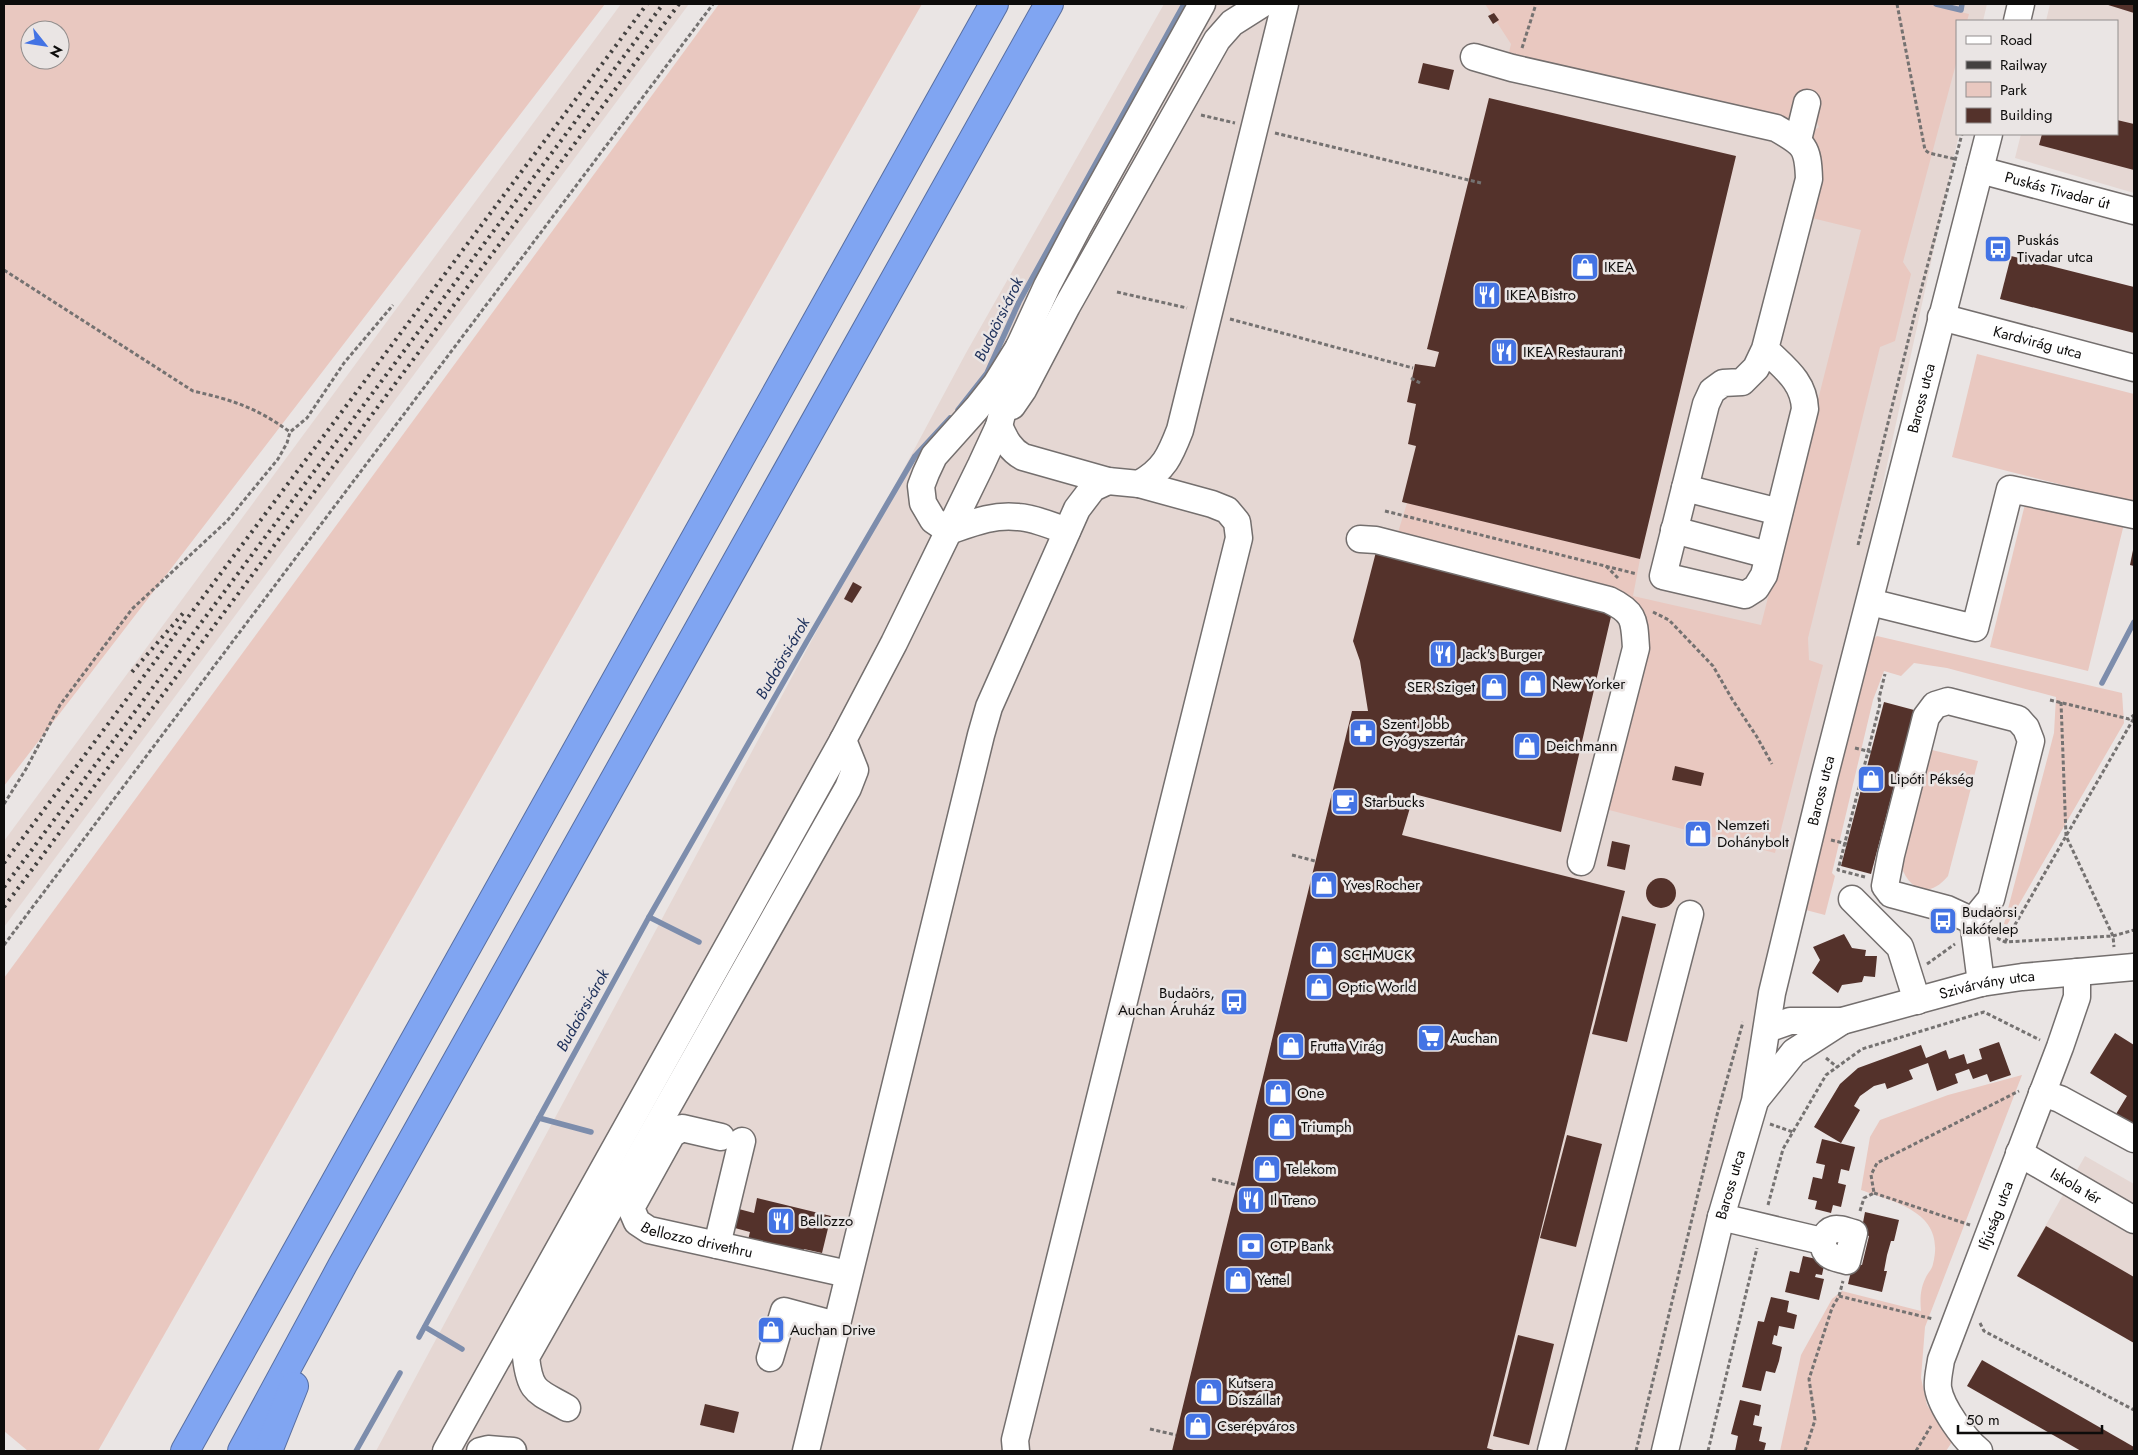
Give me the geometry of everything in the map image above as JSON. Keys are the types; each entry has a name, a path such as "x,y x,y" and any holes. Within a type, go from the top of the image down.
{"highway":[{"path":"185,1451 994,4"},
{"path":"242,1451 342,1266 1049,4"},
{"path":"268,1451 342,1266"}],"street":[{"path":"1067,531 1026,518 1004,516 950,530 933,520 923,503 921,486 934,456 996,384 1019,347 1047,286 1202,4"},
{"path":"2017,20 2021,4"},
{"path":"446,1451 843,740 950,530 999,426 1023,390 1067,306 1217,40 1232,23 1271,7 1272,54 1180,430 1170,456 1158,471 1139,484"},
{"path":"1232,23 1254,28 1263,36 1272,54"},
{"path":"1474,57 1512,68 1776,128 1798,140 1804,149 1808,160 1809,179 1765,349 1756,368 1742,382 1723,383 1712,392 1706,404 1663,576 1745,595 1756,588 1764,575 1806,409 1805,396 1798,382 1765,349"},
{"path":"1798,140 1807,103"},
{"name":"Baross utca","path":"1665,1451 1721,1218 1755,1101 1772,993 1941,317 1989,135"},
{"name":"Puskás Tivadar út","path":"1980,170 2134,210"},
{"name":"Kardvirág utca","path":"1941,317 2134,368"},
{"path":"1016,1451 1015,1440 1239,538 1236,522 1227,510 1192,498 1139,484 1108,481 1024,458 1015,453 1008,445 999,426 1019,347"},
{"path":"1170,456 1178,481 1192,498"},
{"path":"806,1451 981,735 990,707 1077,509 1085,496 1093,488 1108,481"},
{"path":"1685,488 1779,512"},
{"path":"1870,602 1974,628 2010,490 2134,515"},
{"path":"1026,518 1038,534 1045,548 1049,573"},
{"path":"1674,530 1768,556"},
{"path":"1360,539 1376,540 1609,600 1623,607 1634,621 1636,648 1581,862"},
{"path":"1973,921 1947,909 1891,894 1885,886 1926,717 1935,705 1948,701 2018,719 2026,728 2031,741 1991,898 1973,921 1981,983"},
{"path":"567,1408 535,1390 528,1378 526,1357 848,788 855,770 843,740"},
{"path":"1852,899 1900,947 1917,1001"},
{"path":"1551,1451 1690,914"},
{"name":"Szivárvány utca","path":"1767,1029 1790,1021 1842,1021 1981,983 2022,977 2134,967"},
{"name":"Ifjúság utca","path":"1979,1451 1970,1444 1954,1422 1938,1388 1941,1360 1988,1231 2060,1047 2077,998 2077,972"},
{"name":"Szivárvány utca","path":"1755,1101 1794,1052 1842,1021"},
{"path":"2042,1093 2060,1099 2134,1140"},
{"name":"Bellozzo drivethru","path":"717,1245 734,1145 682,1128 672,1134 631,1208 637,1222 649,1230 848,1274"},
{"name":"Iskola tér","path":"2019,1153 2134,1220"},
{"path":"1721,1218 1822,1241"},
{"path":"1836,1228 1854,1233 1847,1261 1830,1256 1823,1250 1822,1241 1826,1232 1836,1228"},
{"path":"770,1358 784,1311 836,1325"},
{"path":"480,1451 488,1449 513,1451"}],"path":[{"path":"4,945 713,4"},
{"path":"1523,45 1536,4"},
{"path":"1897,4 1926,150 1929,154 1955,159"},
{"path":"1201,115 1481,183"},
{"path":"1857,551 1915,313 1962,135"},
{"path":"4,270 193,391 228,399 266,414 290,432"},
{"path":"1118,292 1208,313 1413,368"},
{"path":"4,804 26,769 60,705 132,609 227,521 278,459 287,443 290,432 307,418 344,363 392,305"},
{"path":"1411,378 1420,383"},
{"path":"1385,511 1637,574"},
{"path":"1606,566 1623,586"},
{"path":"1650,611 1669,620 1713,666 1772,764"},
{"path":"1865,877 1838,870 1870,752 1885,674"},
{"path":"2050,700 2129,719 2134,716"},
{"path":"2061,702 2066,836 2113,936"},
{"path":"2134,716 2005,942 2113,936 2134,930"},
{"path":"1850,747 1870,752"},
{"path":"1826,838 1846,844"},
{"path":"1292,855 1315,861"},
{"path":"1708,1451 1762,1226 1783,1149 1826,1076 1862,1049 1984,1012 2040,1040 2060,1047"},
{"path":"1636,1451 1717,1115 1745,1014"},
{"path":"1874,1192 1871,1175 1877,1163 2023,1089 2042,1093"},
{"path":"1212,1178 1237,1185"},
{"path":"1854,1233 1864,1198 1874,1192 1988,1231"},
{"path":"1805,1451 1815,1420 1809,1380 1832,1308 1839,1296 1847,1261"},
{"path":"1839,1296 1953,1324"},
{"path":"1979,1321 1984,1331 2134,1410"},
{"path":"1150,1429 1176,1435"}],"shaded area":[{"path":"621,4 689,4 4,927 4,841"},
{"path":"1164,4 1987,4 1983,20 1956,20 1956,135 1959,135 1749,1099 1660,1451 376,1451 966,353"},
{"path":"2050,4 2134,4 2134,193 2015,158 2021,135 2118,135 2118,20 2046,20"},
{"path":"2085,1156 2134,1184 2134,1343 2017,1276"}],"green space":[{"path":"4,4 605,4 4,786"},
{"path":"719,4 922,4 98,1451 28,1451 4,1431 4,978"},
{"path":"1485,4 1929,4 1969,14 1967,20 1956,20 1956,64 1903,262 1911,274 1895,341 1880,347 1808,638 1809,660 1823,665 1775,853 1609,810 1647,655 1645,624 1396,539 1407,503 1640,559 1633,596 1761,625 1861,230 1812,218 1821,165 1819,149 1809,134 1819,127 1815,118 1793,119 1508,56 1511,44"},
{"path":"1977,354 2134,394 2134,503 1952,457"},
{"path":"2026,500 2124,524 2088,671 1990,647"},
{"path":"1877,636 2122,693 2124,723 2007,925 2004,924 2054,733 2056,697 1947,668 1914,663 1901,676 1884,671 1873,700 1832,873 1835,876 1825,915 1802,909 1869,642"},
{"path":"1932,750 1978,761 1948,876 1934,888 1927,890 1915,886 1909,881 1901,866"},
{"path":"2022,1075 1925,1327 1921,1378 1927,1405 1952,1442 1946,1451 1780,1451 1801,1355 1832,1299 1842,1291 1921,1311 1923,1286 1933,1264 1935,1247 1932,1233 1926,1222 1916,1213 1890,1200 1861,1190 1870,1137 1880,1120 1948,1095"}],"building":[{"path":"2105,4 2134,4 2134,13"},
{"path":"1494,13 1499,20 1493,24 1488,16"},
{"path":"1423,63 1454,70 1449,90 1418,83"},
{"name":"IKEA","path":"1489,98 1736,156 1640,559 1402,502 1416,446 1408,444 1416,404 1407,402 1415,364 1435,367 1439,352 1427,349"},
{"path":"2118,120 2134,124 2134,170 2039,145 2042,135 2118,135"},
{"path":"2011,256 2134,287 2134,333 2000,299"},
{"name":"Auchan","path":"1377,548 1613,608 1561,832 1414,794 1402,835 1625,891 1487,1448 1497,1451 1172,1451 1352,711 1368,711 1360,661 1353,641"},
{"path":"2134,551 2134,566 2130,565"},
{"path":"853,582 862,587 852,603 844,599"},
{"path":"1884,702 1914,710 1871,874 1841,866"},
{"path":"1675,766 1704,773 1701,786 1672,780"},
{"path":"1612,841 1630,845 1625,870 1607,866"},
{"path":"1661,878 1667,879 1675,887 1675,899 1667,907 1661,908 1655,907 1647,899 1646,893 1647,887 1655,879"},
{"path":"1622,916 1656,924 1627,1042 1592,1034"},
{"path":"1844,934 1852,948 1866,950 1865,956 1877,956 1875,977 1864,976 1862,982 1842,985 1838,993 1812,973 1820,960 1813,947"},
{"path":"2115,1033 2134,1045 2134,1125 2116,1114 2127,1096 2090,1073"},
{"path":"1999,1042 2011,1075 1990,1082 1987,1074 1973,1079 1969,1069 1955,1074 1958,1083 1937,1091 1928,1063 1909,1070 1913,1079 1887,1089 1885,1083 1874,1086 1860,1096 1854,1106 1860,1110 1841,1143 1814,1127 1840,1084 1858,1068 1921,1045 1926,1058 1946,1050 1949,1059 1964,1054 1967,1064 1982,1059 1979,1049"},
{"path":"1567,1135 1602,1144 1576,1247 1540,1238"},
{"path":"1822,1139 1855,1147 1849,1171 1841,1169 1838,1183 1846,1185 1841,1207 1833,1205 1831,1213 1815,1209 1817,1201 1808,1199 1813,1177 1822,1179 1825,1165 1816,1163"},
{"name":"Bellozzo","path":"757,1198 831,1216 822,1253 804,1249 802,1256 748,1240 750,1232 731,1227 735,1208 754,1213"},
{"path":"1865,1212 1899,1220 1894,1241 1891,1241 1887,1255 1884,1271 1887,1271 1882,1292 1848,1284 1853,1263 1862,1265 1869,1236 1861,1233"},
{"path":"2046,1226 2134,1277 2134,1343 2017,1276"},
{"path":"1803,1256 1825,1261 1822,1275 1816,1274 1815,1277 1824,1279 1819,1300 1785,1292 1790,1271 1799,1273"},
{"path":"1771,1297 1789,1301 1787,1312 1797,1315 1794,1329 1779,1326 1777,1336 1774,1335 1772,1344 1782,1347 1779,1361 1775,1373 1766,1371 1761,1391 1742,1387 1758,1321 1764,1322"},
{"path":"1518,1335 1554,1344 1529,1445 1493,1436"},
{"path":"1982,1360 2134,1447 2134,1451 2081,1451 1967,1386"},
{"path":"1740,1400 1761,1405 1759,1416 1755,1415 1753,1425 1762,1427 1759,1441 1766,1443 1764,1451 1735,1451 1738,1436 1731,1434"},
{"path":"705,1404 739,1412 734,1433 700,1425"}],"waterway":[{"name":"Budaörsi-árok","path":"958,410 987,373 1019,302 1184,4"},
{"name":"Budaörsi-árok","path":"1936,4 1961,10 1962,4"},
{"name":"Budaörsi-árok","path":"419,1337 649,917 807,641 915,456 950,418"},
{"path":"2102,683 2134,622"},
{"path":"649,917 699,942"},
{"path":"539,1118 591,1132"},
{"path":"425,1327 462,1349"},
{"name":"Budaörsi-árok","path":"356,1451 400,1373"}],"railway":[{"path":"4,863 647,4"},
{"path":"4,887 663,4"},
{"path":"4,907 679,4"},
{"path":"132,672 185,611"}],"place":[{"name":"Puskás Tivadar utca","path":"1998,249"},
{"name":"IKEA","path":"1585,267"},
{"name":"IKEA Bistro","path":"1487,295"},
{"name":"IKEA Restaurant","path":"1504,352"},
{"name":"Jack's Burger","path":"1443,654"},
{"name":"New Yorker","path":"1533,684"},
{"name":"SER Sziget","path":"1494,687"},
{"name":"Szent Jobb Gyógyszertár","path":"1363,733"},
{"name":"Deichmann","path":"1527,746"},
{"name":"Lipóti Pékség","path":"1871,779"},
{"name":"Starbucks","path":"1345,802"},
{"name":"Nemzeti Dohánybolt","path":"1698,834"},
{"name":"Yves Rocher","path":"1324,885"},
{"name":"Budaörsi lakótelep","path":"1943,921"},
{"name":"SCHMUCK","path":"1324,955"},
{"name":"Optic World","path":"1319,987"},
{"name":"Budaörs, Auchan Áruház","path":"1234,1002"},
{"name":"Auchan","path":"1431,1038"},
{"name":"Frutta Virág","path":"1291,1046"},
{"name":"One","path":"1278,1093"},
{"name":"Triumph","path":"1282,1127"},
{"name":"Telekom","path":"1267,1169"},
{"name":"Il Treno","path":"1251,1200"},
{"name":"Bellozzo","path":"781,1221"},
{"name":"OTP Bank","path":"1251,1246"},
{"name":"Yettel","path":"1238,1280"},
{"name":"Auchan Drive","path":"771,1330"},
{"name":"Kutsera Díszállat","path":"1209,1392"},
{"name":"Cserépváros","path":"1198,1426"}]}
